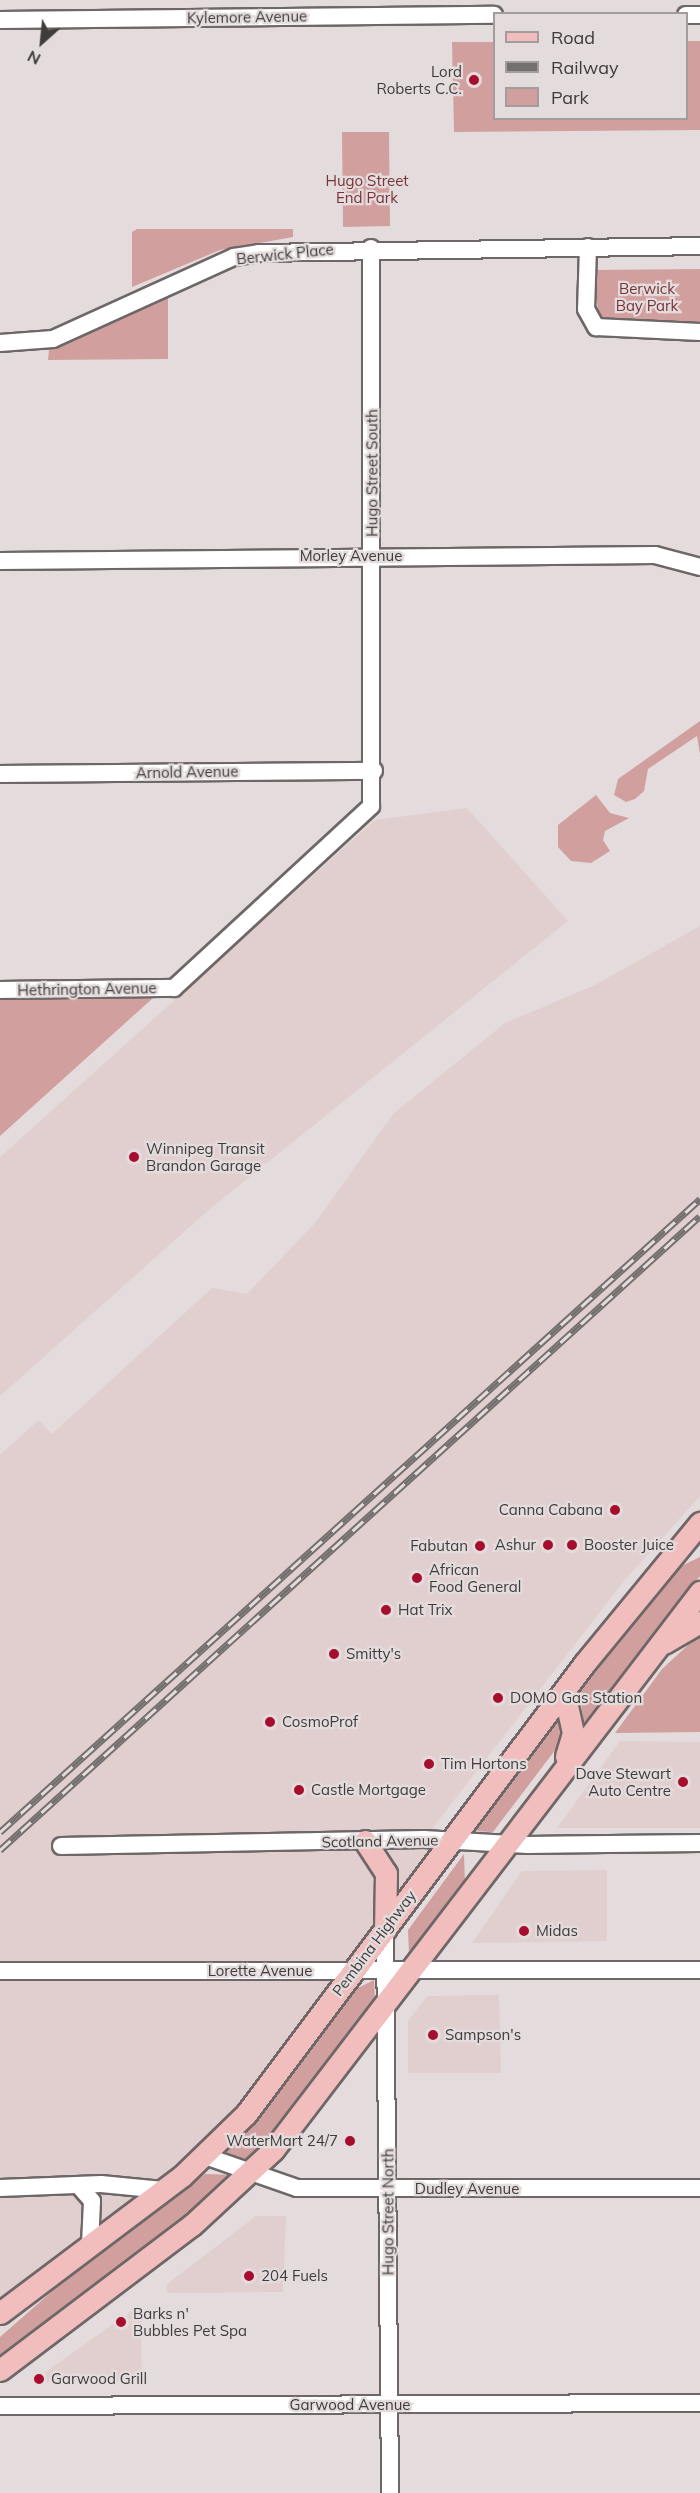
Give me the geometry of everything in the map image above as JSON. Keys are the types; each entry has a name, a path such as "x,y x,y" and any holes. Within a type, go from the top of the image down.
{"main road":[{"name":"Pembina Highway","path":"0,2313 163,2190 205,2156 246,2114 564,1692 700,1524"},
{"path":"0,2370 192,2225 251,2172 385,2003 651,1651 700,1592"},
{"path":"651,1651 700,1622"},
{"path":"563,1768 573,1733 564,1692"},
{"path":"365,1840 386,1873 385,1930"}],"street":[{"name":"Kylemore Avenue","path":"0,20 493,15"},
{"name":"Berwick Place","path":"0,343 53,339 234,257 371,248 700,246"},
{"path":"588,247 586,309 596,327 700,332"},
{"name":"Hugo Street South","path":"174,988 371,806 374,771 371,248"},
{"name":"Morley Avenue","path":"0,561 655,555 700,567"},
{"name":"Arnold Avenue","path":"0,774 374,771"},
{"name":"Hethrington Avenue","path":"0,990 174,988"},
{"name":"Scotland Avenue","path":"61,1846 365,1840 452,1840 504,1845 700,1843"},
{"name":"Hugo Street North","path":"385,1930 390,2493"},
{"name":"Lorette Avenue","path":"0,1971 700,1970"},
{"name":"Dudley Avenue","path":"205,2156 297,2188 387,2190 700,2188"},
{"path":"0,2188 79,2186 163,2190"},
{"path":"79,2186 92,2201 90,2245"},
{"name":"Garwood Avenue","path":"0,2406 700,2403"}],"shaded area":[{"path":"467,808 568,921 212,1207 0,1396 0,1157 375,820"},
{"path":"700,926 700,1496 624,1581 424,1839 452,1840 246,2114 0,2313 0,1455 39,1420 52,1434 212,1288 247,1294 315,1223 393,1114 505,1023 595,985"},
{"path":"620,1741 700,1742 700,1828 557,1828"},
{"path":"607,1870 607,1941 472,1943 522,1871"},
{"path":"499,1995 501,2073 408,2073 408,2021 427,1996"},
{"path":"256,2216 286,2216 283,2292 167,2293 167,2284"},
{"path":"140,2305 142,2382 40,2382 40,2376"}],"green space":[{"name":"Lord Roberts C.C.","path":"688,41 700,41 700,130 454,132 452,42 493,42 493,120 688,120"},
{"name":"Hugo Street End Park","path":"342,132 389,132 390,226 343,227"},
{"path":"137,229 293,229 293,237 220,250 132,287 132,232"},
{"name":"Berwick Bay Park","path":"700,269 700,325 611,324 599,318 593,270"},
{"path":"168,297 168,359 48,360 49,350"},
{"path":"700,721 700,754 697,736 648,769 644,791 635,799 626,802 614,795 618,779"},
{"path":"596,795 610,813 629,818 605,831 603,840 610,851 591,863 571,861 558,847 558,825"},
{"path":"153,998 0,1136 0,999"},
{"path":"700,1557 700,1576 584,1725 579,1689 671,1571"},
{"path":"700,1634 700,1732 615,1733 662,1669"},
{"path":"561,1712 562,1741 493,1832 472,1831"},
{"path":"464,1854 465,1883 409,1955 408,1930"},
{"path":"374,1980 375,2001 251,2161 225,2153 350,1992"},
{"path":"205,2174 236,2175 0,2358 0,2337 81,2266"}],"railway":[{"path":"0,1832 700,1199"},
{"path":"0,1850 700,1216"}],"place":[{"name":"Lord Roberts C.C.","path":"474,80"},
{"name":"Winnipeg Transit Brandon Garage","path":"134,1157"},
{"name":"Canna Cabana","path":"615,1510"},
{"name":"Ashur","path":"548,1545"},
{"name":"Booster Juice","path":"572,1545"},
{"name":"Fabutan","path":"480,1546"},
{"name":"African Food General","path":"417,1578"},
{"name":"Hat Trix","path":"386,1610"},
{"name":"Smitty's","path":"334,1654"},
{"name":"DOMO Gas Station","path":"498,1698"},
{"name":"CosmoProf","path":"270,1722"},
{"name":"Tim Hortons","path":"429,1764"},
{"name":"Dave Stewart Auto Centre","path":"683,1782"},
{"name":"Castle Mortgage","path":"299,1790"},
{"name":"Midas","path":"524,1931"},
{"name":"Sampson's","path":"433,2035"},
{"name":"WaterMart 24/7","path":"350,2141"},
{"name":"204 Fuels","path":"249,2276"},
{"name":"Barks n' Bubbles Pet Spa","path":"121,2322"},
{"name":"Garwood Grill","path":"39,2379"}]}
